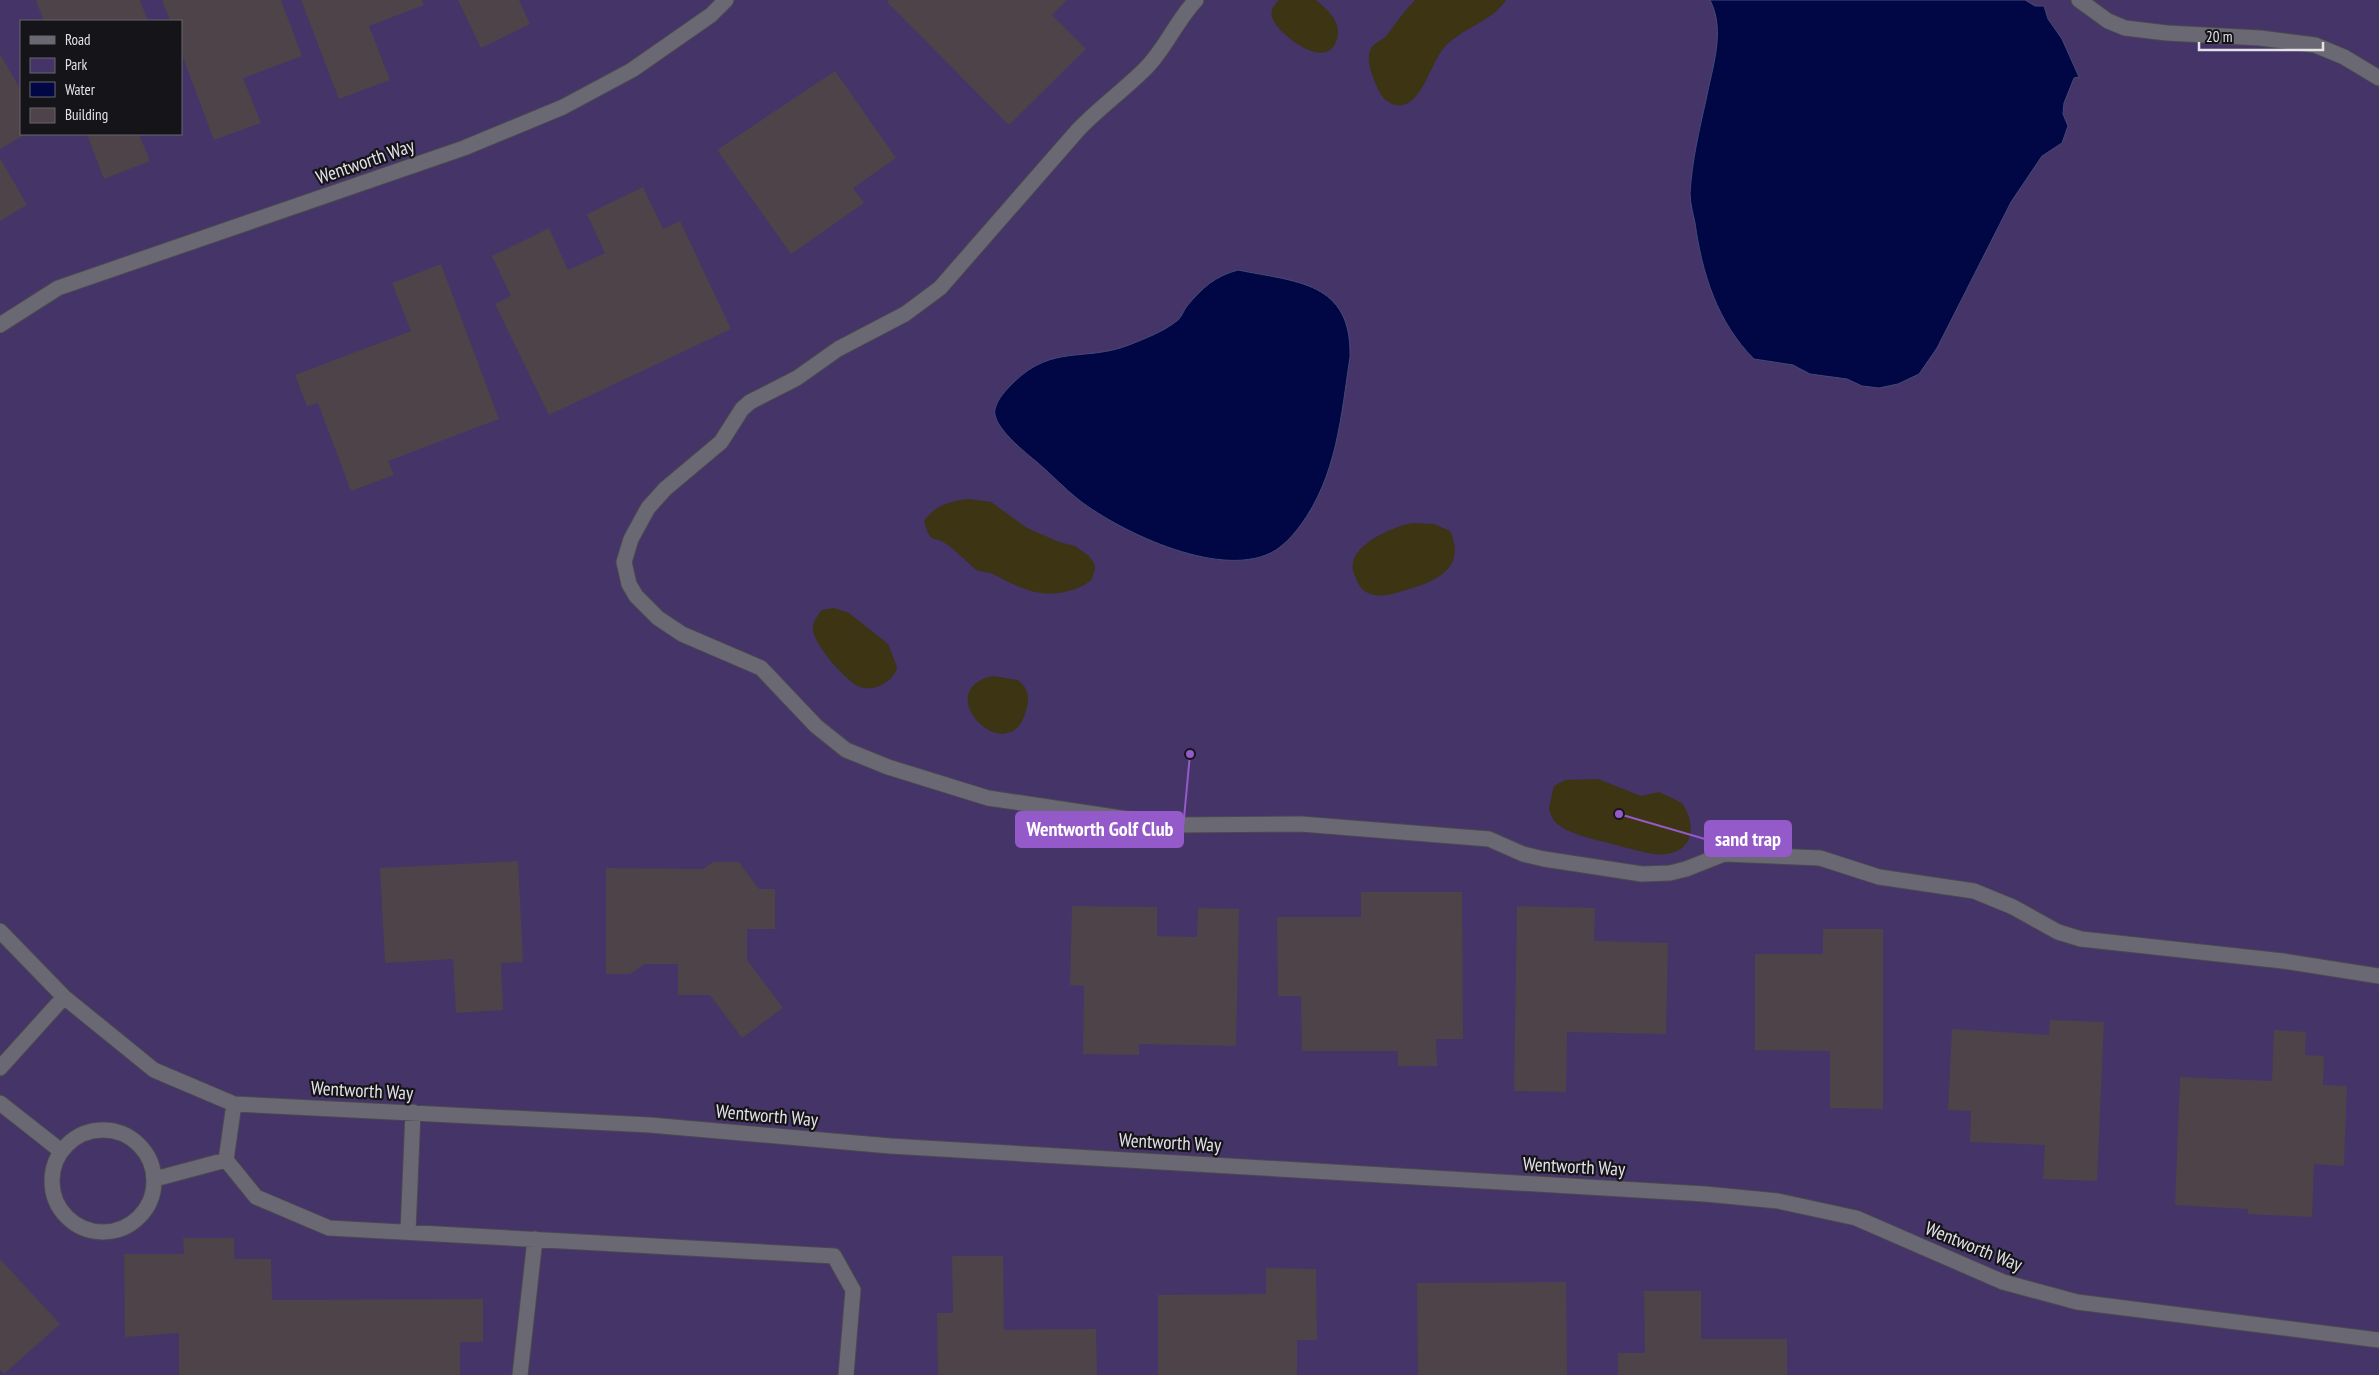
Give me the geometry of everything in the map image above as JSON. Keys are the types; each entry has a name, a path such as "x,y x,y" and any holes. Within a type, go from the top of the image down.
{"street":[{"name":"Wentworth Way","path":"0,325 58,288 464,148 564,107 632,70 711,15 726,0"},
{"path":"1196,0 1150,63 1101,106 1078,130 940,288 905,314 838,350 797,378 750,402 742,409 721,442 664,489 648,508 636,528 624,562 629,584 636,596 658,618 682,634 761,668 816,726 846,750 888,767 954,789 1012,803 1168,825 1301,824 1489,839 1524,854 1544,859 1642,874 1678,871 1724,854 1820,858 1879,877 1915,884 1954,887 1980,893 2013,907 2058,932 2081,939 2283,961 2379,976"},
{"path":"2079,0 2108,21 2125,28 2167,33 2260,38 2315,45 2344,57 2379,78"},
{"name":"Wentworth Way","path":"0,931 64,998 154,1070 234,1104 650,1125 890,1146 1686,1192 1778,1200 1856,1218 2002,1282 2077,1302 2379,1340"},
{"path":"0,1068 64,998"},
{"path":"0,1103 61,1151"},
{"path":"234,1104 226,1160 256,1197 329,1228 834,1256 853,1290 846,1375"},
{"path":"408,1232 413,1112"},
{"path":"96,1129 113,1130 129,1136 142,1147 151,1162 155,1179 149,1203 133,1223 118,1231 101,1233 84,1229 69,1221 58,1208 52,1192 51,1174 61,1151 80,1134 96,1129"},
{"path":"155,1179 226,1160"},
{"path":"520,1375 535,1239"}],"green space":[{"path":"0,0 2379,0 2379,1375 0,1375"}],"sand":[{"path":"1279,0 1316,0 1320,3 1331,15 1338,29 1334,47 1326,52 1316,52 1304,48 1283,33 1272,17 1273,8"},
{"path":"1415,0 1506,0 1500,8 1484,20 1450,42 1443,49 1416,97 1403,105 1396,105 1387,101 1382,96 1375,83 1369,64 1370,52 1372,47 1387,35"},
{"path":"969,499 991,502 1027,528 1059,542 1075,546 1089,556 1094,563 1095,569 1092,579 1075,589 1048,594 1029,590 991,573 975,569 948,545 930,537 924,521 933,511 944,505"},
{"path":"1412,523 1434,524 1450,531 1455,555 1451,564 1438,578 1417,587 1386,595 1375,595 1364,591 1355,576 1353,566 1355,556 1371,540 1381,534"},
{"path":"834,608 849,613 888,644 897,667 888,681 877,687 860,687 839,671 825,654 815,637 813,625 822,610"},
{"path":"993,676 1018,680 1028,694 1026,711 1017,728 1004,734 991,731 978,722 970,710 968,697 975,684"},
{"path":"1598,779 1641,796 1659,792 1682,803 1690,823 1688,840 1683,847 1676,852 1653,854 1579,835 1566,830 1555,822 1549,808 1554,786 1565,780"}],"water":[{"path":"1710,0 2025,0 2035,6 2044,6 2048,19 2062,39 2079,77 2074,78 2064,103 2063,114 2068,126 2062,143 2042,156 2011,202 1937,348 1919,374 1898,384 1879,388 1862,386 1847,379 1810,374 1793,365 1754,359 1741,345 1721,313 1713,296 1702,260 1690,193 1696,146 1716,50 1717,24"},
{"path":"1238,270 1299,283 1331,299 1341,313 1348,332 1350,357 1340,423 1330,466 1312,507 1295,533 1276,550 1255,558 1230,560 1203,557 1174,549 1147,539 1098,513 1074,496 1010,439 998,423 995,409 1005,391 1028,370 1056,358 1113,350 1167,328 1181,317 1187,306 1204,288 1222,276"}],"building":[{"path":"140,0 148,20 44,20 36,1"},
{"path":"162,0 281,0 302,56 243,78 261,123 214,140 182,55 182,20 170,20"},
{"path":"301,0 422,0 424,5 369,26 390,80 339,99"},
{"path":"458,0 519,0 530,24 481,48"},
{"path":"889,0 1067,0 1052,15 1086,49 1009,125 887,2"},
{"path":"0,54 20,88 20,135 24,135 0,149"},
{"path":"835,71 896,158 853,188 864,203 791,254 717,150"},
{"path":"87,135 139,135 150,161 104,179"},
{"path":"0,158 27,205 0,221"},
{"path":"643,187 663,229 680,221 731,329 549,415 495,304 511,296 492,256 549,228 568,270 605,253 587,214"},
{"path":"441,264 499,419 388,461 394,475 351,491 318,403 307,406 295,375 411,331 392,283"},
{"path":"518,861 523,962 501,963 503,1010 456,1013 453,959 385,963 380,868"},
{"path":"713,862 739,862 759,889 775,889 775,929 747,929 747,960 783,1008 742,1038 710,995 678,995 678,964 645,964 630,974 606,974 606,868 703,869"},
{"path":"1361,892 1462,892 1463,1039 1436,1039 1437,1066 1398,1066 1398,1051 1302,1051 1301,996 1278,996 1277,917 1361,917"},
{"path":"1072,906 1157,907 1157,936 1197,937 1198,908 1239,909 1236,1046 1139,1044 1139,1055 1083,1054 1084,986 1070,985"},
{"path":"1517,906 1595,908 1594,941 1668,943 1666,1034 1567,1032 1566,1092 1514,1091"},
{"path":"1823,929 1883,929 1883,1109 1830,1108 1830,1051 1755,1050 1755,954 1823,954"},
{"path":"2050,1020 2104,1022 2097,1181 2043,1179 2045,1145 1970,1142 1971,1111 1948,1110 1952,1029 2049,1035"},
{"path":"2274,1030 2306,1032 2305,1055 2324,1056 2323,1085 2347,1086 2344,1166 2314,1164 2312,1217 2248,1214 2248,1209 2175,1205 2180,1077 2272,1081"},
{"path":"183,1238 234,1238 234,1259 271,1259 272,1300 483,1299 483,1342 460,1342 460,1375 179,1375 179,1333 125,1337 124,1254 184,1254"},
{"path":"952,1256 1003,1256 1004,1330 1096,1329 1097,1375 938,1375 937,1313 953,1313"},
{"path":"0,1259 60,1324 4,1374 0,1369"},
{"path":"1266,1268 1316,1269 1317,1340 1297,1340 1297,1375 1158,1375 1158,1295 1266,1294"},
{"path":"1566,1282 1567,1375 1418,1375 1417,1283"},
{"path":"1644,1291 1701,1291 1701,1339 1787,1339 1787,1375 1618,1375 1618,1353 1645,1353"}],"place":[{"name":"Wentworth Golf Club","path":"1190,754"},
{"name":"sand trap","path":"1619,814"}]}
